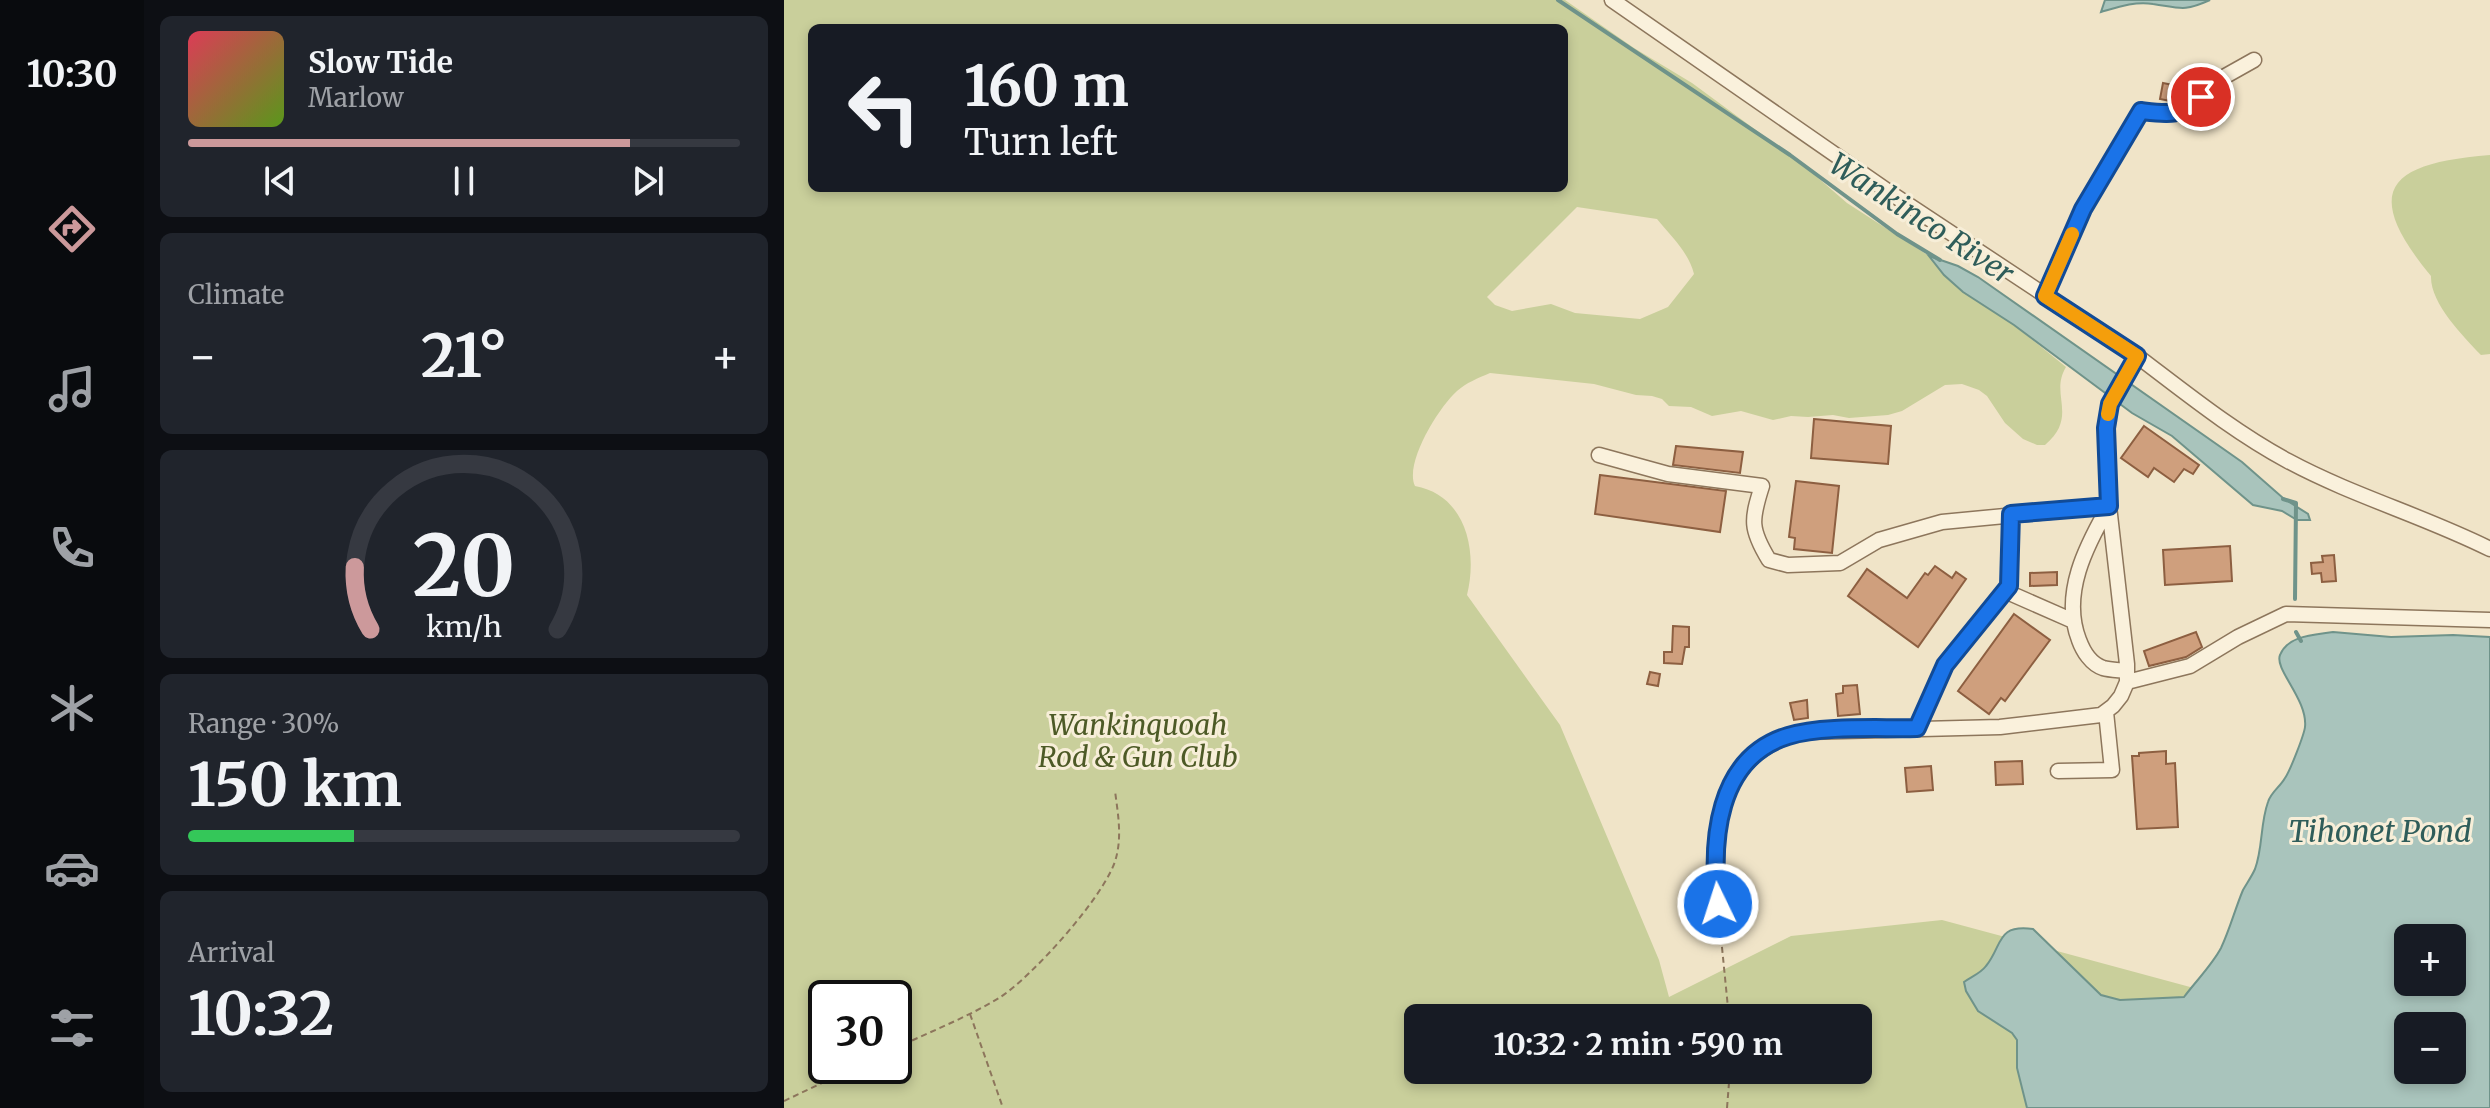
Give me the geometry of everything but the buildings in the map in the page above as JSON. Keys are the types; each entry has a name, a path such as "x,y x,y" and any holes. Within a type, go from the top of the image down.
{"street":[{"path":"1612,0 1766,108 2137,356 2258,444 2355,493 2490,549"},
{"path":"2045,296 2083,209 2141,111 2165,114 2190,110 2213,83 2254,60"},
{"path":"1718,904 1715,853 1720,811 1730,787 1751,758 1774,742 1804,732 2043,724 2101,715 2121,696 2127,676 2109,506 2106,428 2110,404 2137,356"},
{"path":"1599,455 1668,474 1762,486 1753,513 1755,538 1769,560 1788,565 1840,563 1879,540 1942,522 2109,506"},
{"path":"2109,506 2083,554 2071,620 2082,648 2094,663 2127,676 2190,666 2238,637 2286,614 2490,620"},
{"path":"1917,728 1945,665 2009,586 2011,514"},
{"path":"2005,591 2071,620"},
{"path":"2058,771 2112,770 2106,712"}],"path":[{"path":"912,1040 1002,996 1056,944 1107,881 1116,861 1121,836 1115,791"},
{"path":"1718,904 1728,1004"},
{"path":"970,1013 1003,1108"},
{"path":"784,1101 820,1084"},
{"path":"1727,1108 1729,1084"}],"green space":[{"name":"Wankinquoah Rod & Gun Club","path":"784,0 1565,0 1634,48 1692,83 1802,164 1847,203 1929,256 1963,292 2014,325 2066,367 2060,387 2060,425 2045,445 2023,439 2005,423 1987,396 1962,384 1945,385 1902,411 1888,415 1849,418 1833,415 1791,416 1773,420 1741,411 1712,416 1691,407 1669,406 1662,399 1652,396 1594,384 1490,373 1457,391 1441,409 1425,436 1414,464 1415,486 1432,491 1446,501 1464,527 1471,561 1467,595 1560,725 1659,960 1669,997 1791,936 1942,920 2216,994 2394,983 2394,996 2456,996 2461,1012 2394,1012 2394,1084 2466,1084 2466,1028 2490,1108 784,1108","holes":["1577,207 1657,219 1684,252 1694,274 1668,307 1640,319 1575,313 1551,304 1512,311 1495,305 1487,297"]},
{"path":"2490,155 2490,354 2481,355 2442,308 2431,276 2396,222 2392,202 2396,186 2408,174 2428,165"}],"water":[{"path":"2105,0 2210,0 2187,8 2140,3 2101,12"},
{"path":"1929,256 1978,277 2242,462 2283,498 2308,514 2310,520 2297,520 2282,511 2253,505 2172,436 2132,413 2014,325 1963,292"},
{"name":"Tihonet Pond","path":"2333,632 2391,637 2490,637 2490,1108 2027,1108 2017,1068 2017,1040 2012,1033 1978,1011 1964,982 1984,968 2006,933 2021,928 2033,929 2101,995 2120,1000 2184,997 2221,948 2243,890 2255,869 2268,802 2287,774 2304,731 2302,706 2279,661 2289,643 2310,635"}],"waterway":[{"name":"Wankinco River","path":"1558,0 1790,155 1897,234 1940,260"},
{"name":"Wankinco River","path":"2283,499 2296,503 2295,599"},
{"name":"Wankinco River","path":"2296,632 2301,641"}],"slow traffic":[{"path":"2072,234 2045,296 2137,356 2110,404 2108,414"}],"route":[{"path":"1718,904 1715,853 1720,811 1737,775 1751,758 1774,742 1804,732 1917,728 1945,665 2009,586 2011,514 2109,506 2106,428 2110,404 2137,356 2045,296 2083,209 2141,111 2165,114 2190,110 2201,97"}]}
